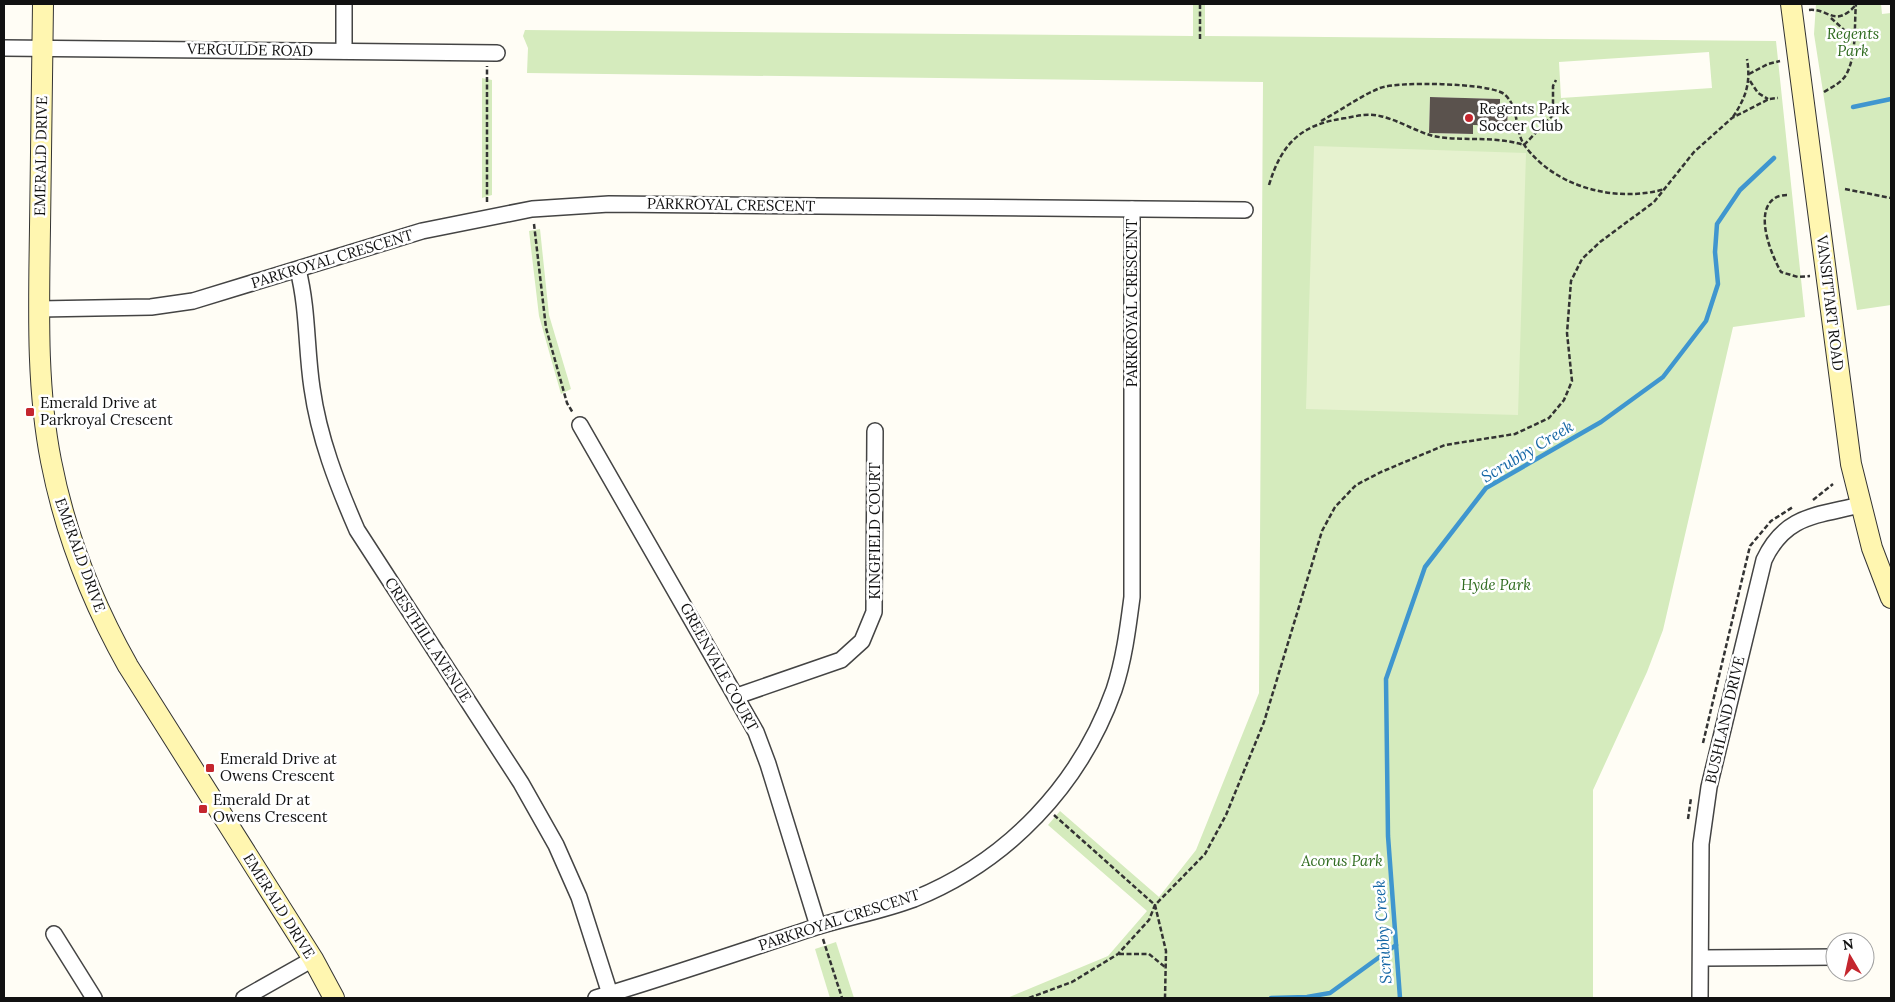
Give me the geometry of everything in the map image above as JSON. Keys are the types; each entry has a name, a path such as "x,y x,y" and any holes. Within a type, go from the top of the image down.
{"street":[{"name":"EMERALD DRIVE","path":"43,4 39,309 43,410 50,460 68,528 88,583 111,636 313,959 334,998"},
{"path":"344,4 344,51"},
{"name":"VANSITTART ROAD","path":"1792,8 1851,464 1872,548 1891,598"},
{"name":"VERGULDE ROAD","path":"4,48 492,53"},
{"name":"PARKROYAL CRESCENT","path":"39,309 151,307 193,302 422,231 532,209 609,204 1132,209 1132,597 1126,641 1114,689 1098,727 1077,766 1046,808 1022,832 956,880 912,899 818,926 603,996"},
{"path":"1132,209 1245,210"},
{"name":"CRESTHILL AVENUE","path":"298,270 306,297 311,387 320,433 337,485 357,530 521,783 556,845 579,897 603,996"},
{"name":"GREENVALE COURT","path":"580,425 756,732 768,764 818,926"},
{"name":"KINGFIELD COURT","path":"737,696 841,660 862,641 874,612 875,431"},
{"name":"BUSHLAND DRIVE","path":"1700,998 1701,844 1709,787 1764,560 1772,542 1785,529 1808,518 1860,505"},
{"path":"54,934 94,998"},
{"path":"1701,958 1825,957"},
{"path":"244,998 313,959"}],"path":[{"path":"1200,4 1200,41"},
{"path":"1830,17 1840,17 1856,4"},
{"path":"1824,92 1838,84 1846,75 1851,61 1856,4"},
{"path":"1792,8 1817,10 1830,17 1853,39"},
{"path":"487,202 492,53"},
{"path":"1028,998 1072,982 1118,954 1149,920 1155,905 1204,854 1226,815 1276,689 1322,531 1335,507 1356,485 1381,472 1445,445 1515,434 1549,418 1564,400 1572,381 1567,333 1572,281 1582,259 1600,242 1641,212 1666,188 1694,152 1732,118 1742,104 1750,82 1747,59"},
{"path":"1750,74 1768,64 1780,61"},
{"path":"1524,145 1551,118 1553,86 1556,80"},
{"path":"1750,82 1758,93 1769,99"},
{"path":"1269,185 1282,151 1300,132 1380,88 1399,84 1487,87 1503,94 1513,105 1524,145"},
{"path":"1732,118 1769,99 1778,98"},
{"path":"1321,121 1362,115 1379,116 1434,136 1504,139 1524,145 1554,174 1571,183 1637,195 1666,188"},
{"path":"1845,189 1891,198"},
{"path":"1787,195 1775,198 1768,206 1765,226 1772,255 1781,272 1798,277 1827,274"},
{"path":"532,209 546,328 567,403 580,425"},
{"path":"1046,808 1155,905 1164,936 1165,998"},
{"path":"818,926 842,998"},
{"path":"1118,954 1149,954 1165,967"}],"green space":[{"name":"Hyde Park","path":"1193,4 1205,4 1205,36 1776,41 1805,317 1733,327 1663,630 1647,672 1593,790 1593,998 1007,998 1108,956 1147,911 1048,825 1060,811 1159,897 1196,850 1259,693 1263,82 527,73 528,48 523,36 525,30 1193,36","holes":["1709,52 1712,88 1561,98 1559,62","1430,97 1500,99 1500,110 1508,111 1507,126 1473,125 1473,134 1429,133"]},
{"name":"Regents Park","path":"1816,4 1881,4 1882,14 1891,13 1891,305 1857,310 1814,34"},
{"path":"482,78 492,80 492,195 482,198"},
{"path":"1314,146 1526,153 1518,415 1306,409"},
{"path":"540,229 549,315 571,389 561,394 539,316 529,231"},
{"path":"836,942 854,998 830,998 815,949"}],"building":[{"name":"Regents Park Soccer Club","path":"1430,97 1500,99 1500,110 1508,110 1507,126 1473,125 1473,134 1429,133"}],"waterway":[{"name":"Scrubby Creek","path":"1853,107 1891,99"},
{"name":"Scrubby Creek","path":"1400,998 1388,836 1386,679 1425,567 1486,488 1601,422 1663,377 1706,321 1718,284 1715,252 1717,224 1740,190 1774,158"},
{"path":"1271,998 1307,997 1330,993 1396,945"}],"place":[{"name":"Regents Park Soccer Club","path":"1469,118"},
{"name":"Emerald Drive at Parkroyal Crescent","path":"30,412"},
{"name":"Emerald Drive at Owens Crescent","path":"210,768"},
{"name":"Emerald Dr at Owens Crescent","path":"203,809"}],"park label":[{"name":"Acorus Park","path":"1342,861"}]}
